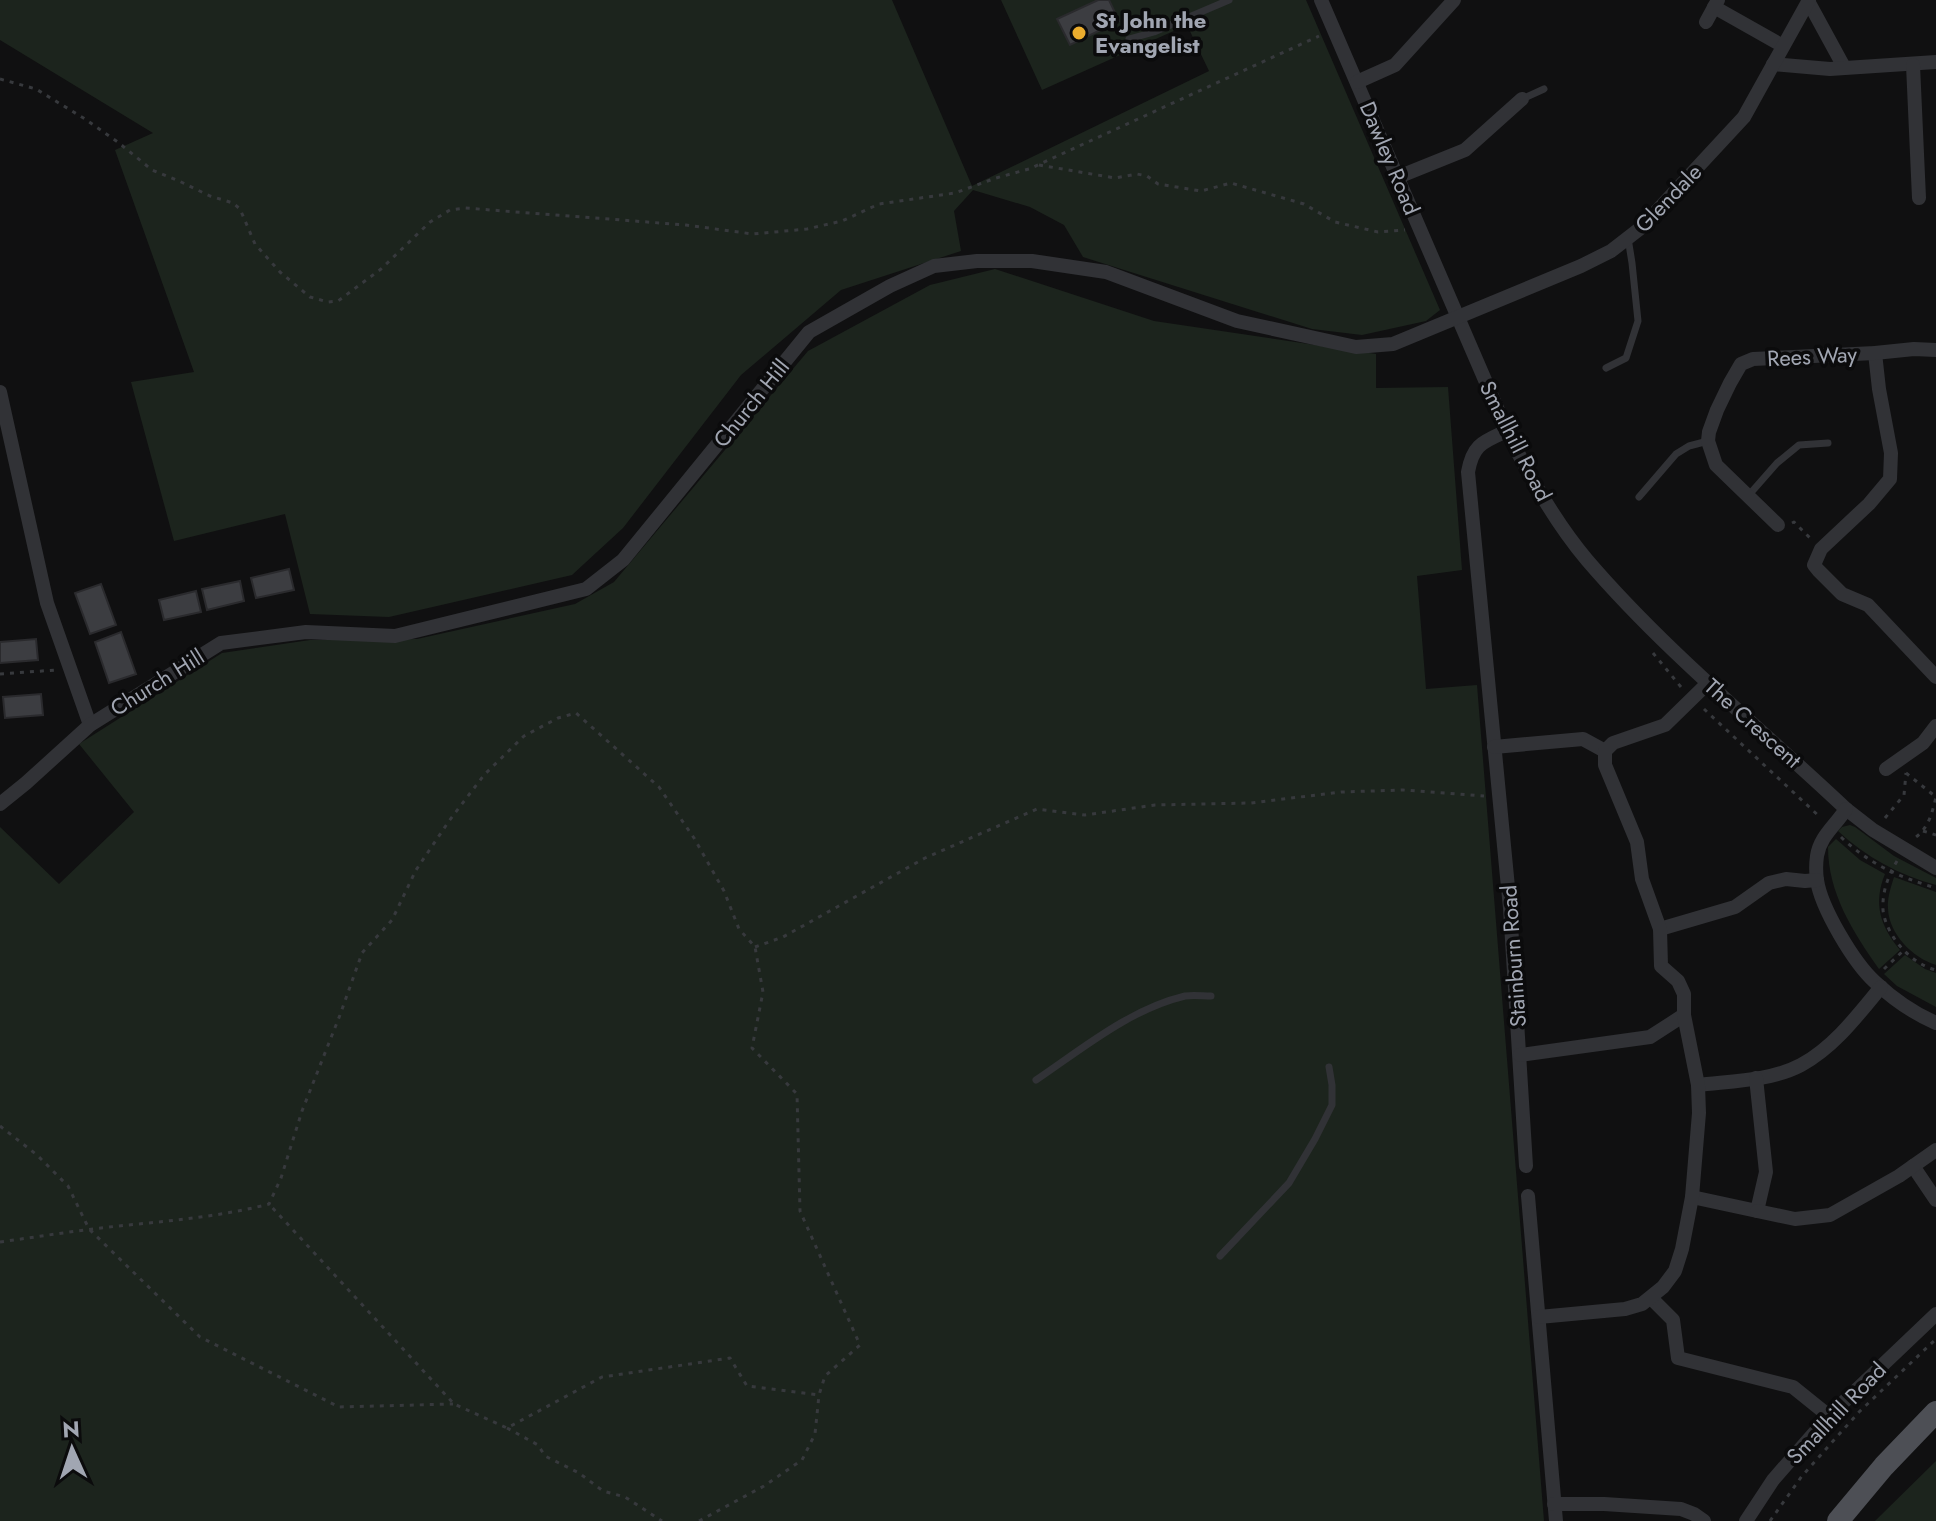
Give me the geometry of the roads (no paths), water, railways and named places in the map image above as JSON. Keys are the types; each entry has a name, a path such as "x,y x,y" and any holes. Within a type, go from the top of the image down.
{"main road":[{"path":"1838,1521 1884,1466 1936,1412"}],"street":[{"name":"Dawley Road","path":"1321,0 1458,316"},
{"path":"1357,82 1395,65 1454,0"},
{"path":"1809,1 1844,67"},
{"name":"Glendale","path":"1458,316 1581,266 1611,251 1642,227 1744,117 1809,1"},
{"path":"1706,22 1716,3 1783,46"},
{"path":"1773,64 1830,69 1936,62"},
{"path":"1913,65 1919,198"},
{"path":"1398,177 1465,150 1522,99"},
{"name":"Church Hill","path":"0,804 90,725 221,643 306,632 395,636 586,589 623,560 809,332 890,286 934,266 977,261 1032,261 1106,272 1237,321 1356,347 1393,344 1458,316"},
{"name":"Smallhill Road","path":"1458,316 1521,460 1586,559"},
{"name":"Rees Way","path":"1708,441 1717,410 1741,364 1753,359 1936,350"},
{"path":"1875,353 1891,453 1890,479 1869,504 1821,549 1814,565 1842,594 1868,605 1936,677"},
{"path":"0,392 47,603 90,725"},
{"name":"Stainburn Road","path":"1507,431 1484,442 1471,454 1468,472 1510,908 1526,1166"},
{"path":"1708,441 1716,465 1778,525"},
{"name":"The Crescent","path":"1586,559 1656,634 1846,809 1936,868"},
{"path":"1539,1317 1625,1309 1642,1304 1675,1271 1682,1249 1692,1197 1699,1113 1698,1085 1684,1015 1684,994 1678,981 1661,966 1660,929 1642,879 1637,842 1605,765 1605,751 1613,743 1665,725 1708,683"},
{"path":"1886,769 1923,743 1936,726"},
{"path":"1494,747 1583,739 1605,751"},
{"path":"1846,809 1826,833 1817,854 1817,880 1844,942 1873,980 1881,979"},
{"path":"1660,929 1735,907 1769,883 1786,879 1817,880"},
{"path":"1881,979 1901,1004 1936,1023"},
{"path":"1698,1085 1756,1078 1799,1066 1852,1022 1881,979"},
{"path":"1520,1055 1650,1037 1684,1015"},
{"path":"1756,1078 1766,1172 1757,1211"},
{"path":"1692,1197 1795,1219 1830,1215 1936,1150"},
{"path":"1913,1166 1936,1200"},
{"path":"1528,1196 1556,1521"},
{"path":"1651,1298 1673,1320 1678,1358 1793,1387 1829,1416"},
{"name":"Smallhill Road","path":"1746,1521 1773,1480 1829,1416 1936,1314"},
{"path":"1554,1504 1681,1509 1704,1521"}],"lane":[{"path":"1129,39 1154,32 1229,0"},
{"path":"1522,99 1544,89"},
{"path":"1606,368 1626,358 1638,321 1628,238"},
{"path":"1639,497 1676,454 1689,446 1708,441"},
{"path":"1748,496 1777,463 1799,445 1828,443"},
{"path":"1036,1080 1144,1011 1187,996 1211,996"},
{"path":"1220,1256 1289,1183 1315,1139 1332,1105 1329,1067"}],"place":[{"name":"St John the Evangelist","path":"1079,33"}]}
